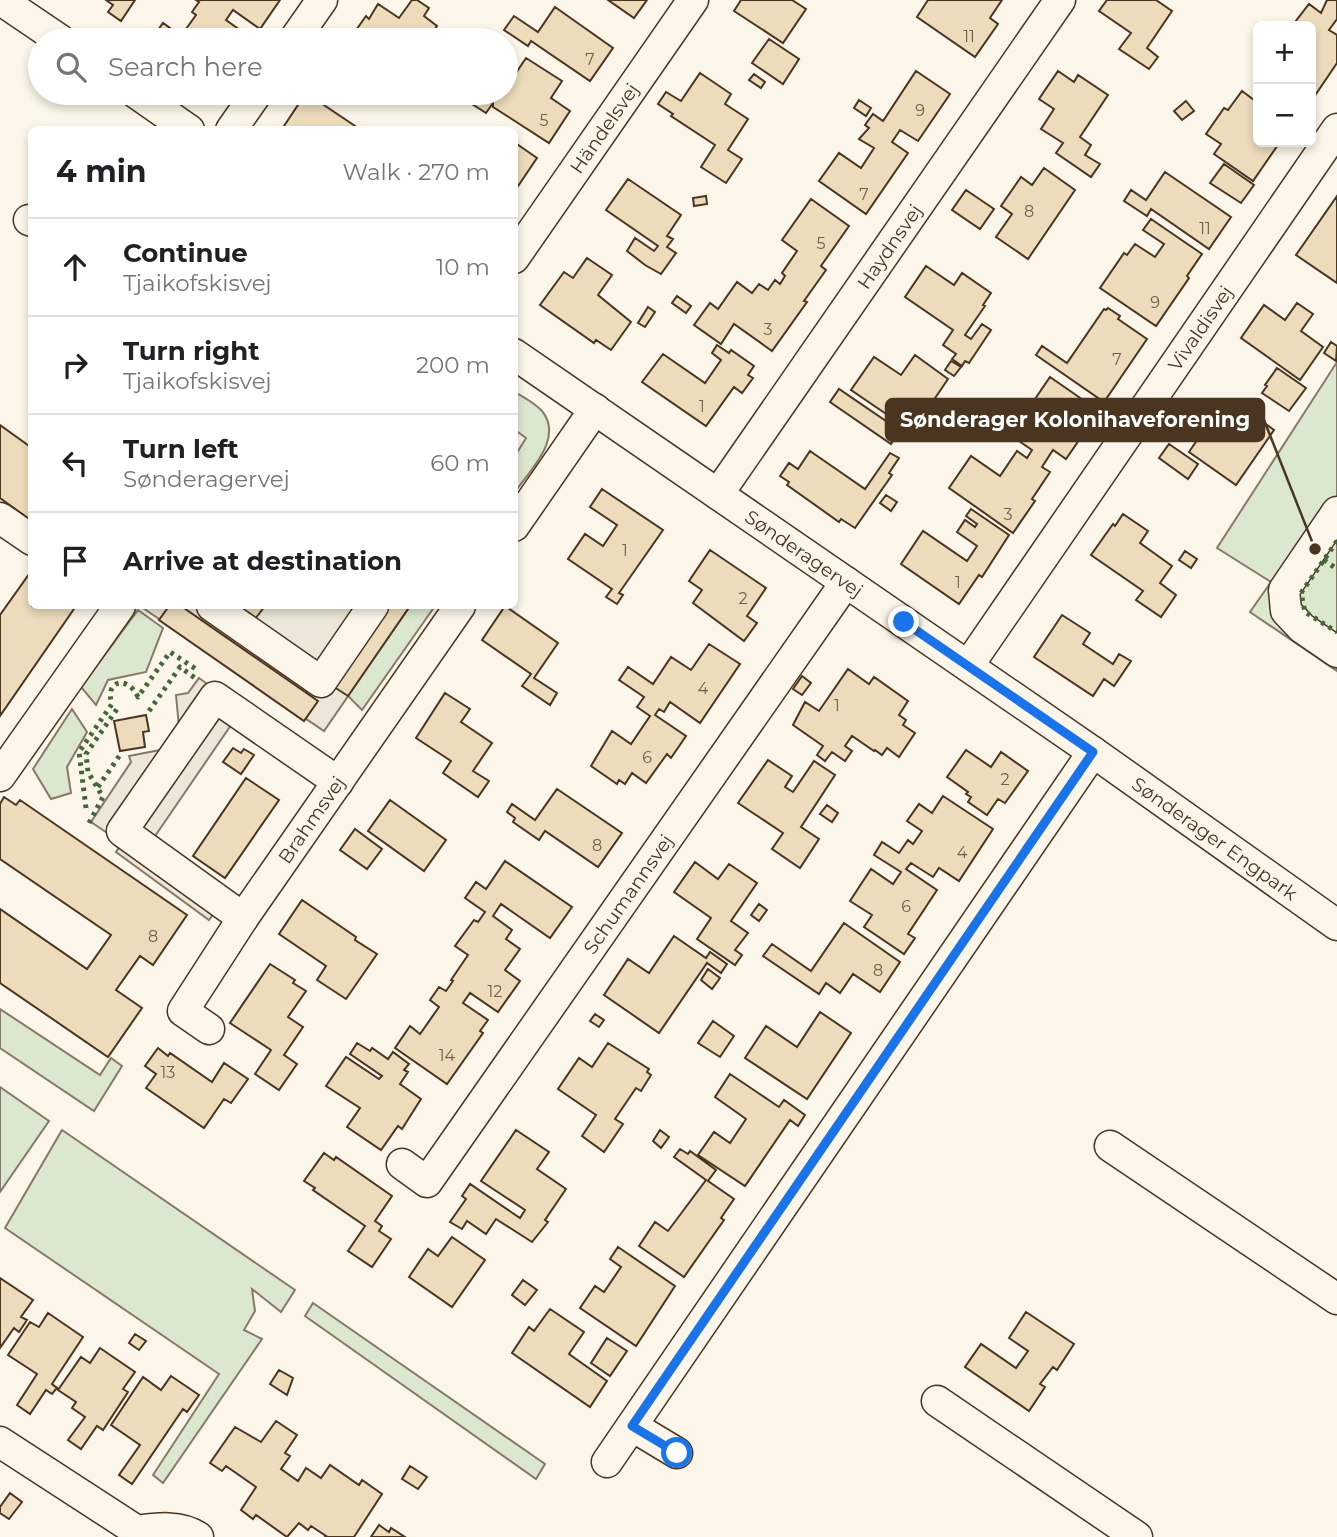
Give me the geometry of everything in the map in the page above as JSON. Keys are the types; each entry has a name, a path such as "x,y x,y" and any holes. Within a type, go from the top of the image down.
{"street":[{"path":"1,0 42,28"},
{"path":"302,28 322,0"},
{"name":"Händelsvej","path":"518,252 693,0"},
{"name":"Haydnsvej","path":"718,494 1060,0"},
{"path":"153,105 183,126"},
{"path":"234,126 249,105"},
{"name":"Vivaldisvej","path":"968,666 1337,130"},
{"name":"Sønderagervej","path":"518,357 1093,752"},
{"path":"518,520 595,409"},
{"path":"1337,512 1284,590 1286,611 1302,628 1337,652"},
{"path":"0,519 28,537"},
{"name":"Schumannsvej","path":"402,1164 428,1182 846,582"},
{"path":"0,776 118,609"},
{"path":"216,609 321,682 371,609"},
{"name":"Brahmsvej","path":"209,1029 183,1011 243,918 458,609"},
{"path":"243,918 122,831 215,697 338,782"},
{"path":"607,1462 1093,752"},
{"name":"Sønderager Engpark","path":"1093,752 1337,925"},
{"path":"1110,1146 1337,1299"},
{"path":"937,1401 1137,1537"},
{"path":"632,1426 677,1453"},
{"path":"0,1442 137,1531 189,1531 198,1537"}],"green space":[{"path":"1337,362 1337,671 1250,612 1271,582 1217,548"},
{"path":"518,394 542,411 548,421 549,432 547,443 536,464 518,488 518,451 526,438 518,432"},
{"path":"408,609 433,609 362,710 347,695"},
{"path":"138,610 163,628 146,672 108,680 96,705 81,687"},
{"path":"72,709 87,732 67,767 71,793 51,799 33,769"},
{"path":"0,1009 100,1075 111,1058 122,1066 94,1111 0,1048"},
{"path":"0,1087 49,1121 0,1192"},
{"path":"62,1130 295,1290 281,1312 252,1289 255,1311 244,1330 262,1339 163,1483 153,1475 219,1374 5,1228"},
{"path":"313,1303 545,1464 536,1479 305,1316"}],"shaded area":[{"path":"144,609 408,609 324,731"},
{"path":"199,678 242,709 151,842 227,894 209,920 116,852 122,843 91,822 131,762 129,756 165,749 179,727 176,695 188,693"}],"building":[{"path":"106,0 135,0 121,21 108,12 113,5"},
{"path":"196,0 280,0 261,28 233,10 226,20 237,28 187,28 196,15 192,12 199,2"},
{"path":"412,0 417,0 429,8 424,16 437,26 358,28 366,16 369,19 378,4 399,18"},
{"path":"608,0 647,0 634,18"},
{"path":"741,0 792,0 806,9 783,43 734,11"},
{"path":"928,0 1002,0 990,18 998,24 975,57 917,17"},
{"path":"1107,0 1156,0 1172,11 1147,48 1158,57 1149,69 1119,49 1131,33 1099,11"},
{"path":"1327,0 1337,0 1337,19 1329,30 1337,35 1337,63 1316,94 1316,21 1296,21 1309,4 1321,13"},
{"path":"555,7 613,48 590,81 531,41 528,46 518,39 518,28 505,28 514,16 538,32"},
{"path":"769,39 799,59 783,84 752,63"},
{"path":"526,58 562,81 551,98 570,111 549,143 493,107 518,105 518,70"},
{"path":"916,71 950,94 918,141 900,130 892,142 908,153 866,214 819,181 839,153 861,168 874,148 859,139 869,128 865,125 873,114 883,121"},
{"path":"1058,71 1074,82 1078,75 1108,95 1080,137 1091,145 1085,155 1100,164 1091,177 1056,153 1063,143 1041,129 1054,109 1039,99"},
{"path":"700,73 731,94 725,104 748,119 728,150 742,159 726,183 701,167 715,145 671,116 673,114 658,104 666,92 681,101"},
{"path":"754,74 765,82 761,88 749,80"},
{"path":"1242,91 1253,99 1253,147 1277,147 1253,181 1214,154 1221,144 1206,134 1224,108 1228,110"},
{"path":"859,100 871,108 866,116 854,108"},
{"path":"1186,101 1194,111 1182,120 1174,111"},
{"path":"298,105 324,105 355,126 284,126"},
{"path":"474,105 492,105 486,113"},
{"path":"518,145 537,158 518,186"},
{"path":"1224,164 1254,185 1241,203 1210,183"},
{"path":"1044,168 1075,190 1028,259 996,237 1012,214 1001,206 1021,177 1032,185"},
{"path":"1165,172 1231,217 1209,249 1151,209 1147,216 1124,201 1131,190 1146,200"},
{"path":"628,179 681,215 667,236 673,239 667,247 676,253 661,274 627,251 635,238 654,251 658,246 606,210"},
{"path":"966,190 994,209 980,229 952,210"},
{"path":"706,196 707,204 694,206 693,198"},
{"path":"1337,196 1337,283 1296,255"},
{"path":"811,199 849,226 821,266 826,270 804,301 807,302 772,351 734,324 721,344 694,325 710,303 718,309 737,282 752,293 759,284 768,290 775,280 780,284 785,276 782,273 797,251 782,240"},
{"path":"1151,219 1202,254 1156,326 1100,288 1124,253 1127,255 1135,244 1155,257 1164,244 1143,230"},
{"path":"587,258 612,275 598,295 631,322 611,350 596,340 594,343 540,305 564,272 573,278"},
{"path":"926,266 954,285 962,273 991,293 965,335 971,339 982,324 991,330 969,363 965,361 962,366 952,359 956,354 943,345 953,330 905,297"},
{"path":"677,296 691,306 686,313 672,303"},
{"path":"1297,303 1313,314 1301,331 1323,347 1300,380 1241,338 1264,305 1285,320"},
{"path":"648,307 655,312 645,327 638,323"},
{"path":"1108,308 1120,316 1118,319 1147,339 1104,402 1036,355 1042,346 1067,363 1104,309"},
{"path":"1331,342 1337,346 1336,361 1324,353"},
{"path":"717,345 729,353 731,350 754,366 748,375 753,378 742,393 734,387 706,426 642,382 663,354 705,383 721,360 712,353"},
{"path":"915,355 948,379 931,404 926,400 891,444 830,402 839,389 889,423 892,418 851,390 874,357 901,375"},
{"path":"951,361 961,367 954,376 945,370"},
{"path":"1277,368 1306,388 1289,411 1262,393"},
{"path":"1050,377 1099,411 1066,459 1053,450 1042,467 1050,472 1032,499 1035,501 1013,533 949,488 971,456 1000,476 1017,451 1027,458 1032,450 1019,441 1029,428 1035,432 1050,410 1035,399"},
{"path":"1249,412 1274,430 1236,485 1189,452 1211,420 1233,435"},
{"path":"0,425 28,445 28,518 0,498"},
{"path":"1169,444 1198,464 1188,479 1159,458"},
{"path":"810,451 865,489 890,453 899,458 889,473 892,475 855,528 841,519 839,522 787,485 789,482 780,476 789,463 798,469"},
{"path":"602,489 663,530 619,593 623,595 617,604 606,597 612,589 568,559 585,534 603,546 617,525 590,507"},
{"path":"886,495 897,502 891,511 880,503"},
{"path":"971,509 1009,535 982,577 979,575 959,604 901,564 923,531 967,561 977,546 957,532 965,520 975,527 977,524 966,516"},
{"path":"1123,514 1148,531 1140,543 1172,566 1160,583 1176,595 1161,617 1136,600 1143,591 1091,555"},
{"path":"710,550 766,588 747,616 757,623 744,641 693,603 702,590 689,581"},
{"path":"1185,551 1197,559 1191,568 1179,560"},
{"path":"28,576 28,609 74,609 0,716 0,615"},
{"path":"167,609 185,609 318,701 304,721 159,620"},
{"path":"240,609 263,609 255,619"},
{"path":"380,609 408,609 348,696 328,683"},
{"path":"503,609 509,609 558,643 534,678 557,693 550,705 522,686 531,674 482,640"},
{"path":"1062,615 1090,633 1083,644 1113,664 1119,654 1131,661 1114,686 1104,679 1093,696 1034,657"},
{"path":"709,644 740,664 700,723 670,702 664,712 659,709 655,715 686,736 671,758 667,754 646,783 632,773 625,784 619,780 617,784 591,766 612,731 631,744 650,716 637,707 644,697 619,680 628,667 653,684 671,657 691,670"},
{"path":"848,669 869,684 874,677 908,701 899,715 906,720 903,725 915,733 899,757 887,748 882,755 852,736 845,746 852,751 845,761 832,752 825,761 817,755 823,746 793,725 805,702 819,711"},
{"path":"802,676 811,683 802,695 793,689"},
{"path":"445,693 470,709 461,722 492,743 473,771 489,781 478,797 443,773 451,761 416,738"},
{"path":"146,715 149,731 143,732 145,747 120,751 114,721"},
{"path":"233,748 241,753 244,749 254,755 241,774 223,762"},
{"path":"966,750 991,767 1001,752 1028,771 1005,803 998,799 987,815 968,802 971,797 966,794 968,792 947,777"},
{"path":"768,760 792,776 785,787 793,792 814,761 835,775 801,827 819,839 800,868 772,849 783,833 738,803"},
{"path":"246,778 279,800 225,878 193,856"},
{"path":"557,789 622,833 598,867 545,831 539,840 513,822 515,818 507,812 512,804 535,820"},
{"path":"943,796 993,829 959,881 939,868 933,877 911,863 906,869 937,890 908,934 915,938 904,954 864,927 872,915 850,901 871,869 893,884 901,872 874,855 882,842 899,853 908,840 913,844 922,831 907,821 919,804 932,813"},
{"path":"4,797 16,805 20,800 187,915 153,965 140,956 116,990 142,1008 108,1057 0,983 0,909 87,969 111,935 0,859 0,804"},
{"path":"390,800 446,840 424,871 368,831"},
{"path":"827,805 838,813 832,822 820,814"},
{"path":"355,829 382,849 367,869 340,850"},
{"path":"505,861 572,907 550,938 501,904 493,916 512,930 506,939 520,949 505,970 520,981 498,1012 470,993 463,1003 488,1020 480,1031 483,1033 447,1084 395,1048 410,1026 420,1034 439,1007 430,1000 439,987 446,991 468,955 455,946 474,920 478,922 485,912 465,898 476,882 486,889"},
{"path":"695,862 718,879 729,864 757,883 731,921 748,933 735,950 742,955 735,965 697,939 711,918 674,892"},
{"path":"302,900 377,954 346,999 317,980 326,966 279,934"},
{"path":"759,904 767,910 759,921 751,915"},
{"path":"844,923 900,962 880,992 853,974 840,993 826,983 819,994 763,956 772,944 811,971"},
{"path":"674,936 706,958 710,952 727,964 721,973 707,963 659,1033 604,995 628,959 649,973"},
{"path":"270,964 295,980 293,983 306,991 288,1017 303,1027 284,1055 297,1064 279,1090 255,1074 271,1050 230,1023"},
{"path":"708,969 720,978 712,989 701,980"},
{"path":"820,1012 851,1033 807,1099 745,1058 766,1026 797,1047"},
{"path":"595,1014 604,1020 599,1027 590,1021"},
{"path":"713,1021 734,1036 720,1057 698,1043"},
{"path":"357,1043 370,1051 372,1048 388,1059 393,1052 409,1064 404,1070 408,1072 400,1084 421,1099 402,1129 398,1126 381,1150 347,1127 360,1108 326,1086 346,1057 379,1079 382,1076 350,1054"},
{"path":"608,1043 649,1069 647,1072 651,1075 641,1091 636,1088 615,1119 623,1124 604,1152 582,1136 596,1115 558,1089 579,1058 592,1067"},
{"path":"158,1048 168,1056 170,1053 212,1082 224,1063 248,1079 231,1103 224,1099 204,1128 146,1088 156,1074 145,1066"},
{"path":"730,1074 779,1107 784,1100 805,1115 798,1126 790,1120 745,1186 698,1155 714,1132 730,1143 746,1119 715,1097"},
{"path":"516,1130 549,1152 537,1169 566,1189 545,1220 548,1222 532,1242 496,1219 486,1234 467,1221 462,1229 450,1222 466,1199 462,1196 470,1184 520,1218 525,1210 481,1181"},
{"path":"660,1130 669,1137 661,1148 653,1141"},
{"path":"680,1149 688,1154 690,1151 716,1170 708,1181 734,1199 721,1218 724,1220 684,1277 639,1246 655,1222 668,1231 706,1180 674,1157"},
{"path":"324,1153 334,1160 336,1157 392,1196 375,1221 382,1226 379,1231 391,1239 372,1267 348,1251 365,1226 304,1181"},
{"path":"452,1237 485,1260 452,1307 409,1277 428,1249 438,1256"},
{"path":"618,1247 675,1286 636,1346 580,1308 595,1286 604,1292 621,1267 610,1259"},
{"path":"0,1278 33,1300 21,1317 27,1320 19,1332 14,1328 0,1348"},
{"path":"523,1280 537,1290 525,1305 512,1295"},
{"path":"550,1309 584,1332 569,1354 607,1381 590,1407 512,1353 529,1327 534,1331"},
{"path":"1026,1312 1074,1344 1057,1370 1053,1367 1040,1384 1045,1387 1029,1411 965,1367 981,1344 1016,1368 1028,1351 1009,1338"},
{"path":"48,1313 83,1337 52,1384 57,1388 52,1394 46,1390 30,1414 17,1405 37,1374 8,1355 30,1322 39,1327"},
{"path":"135,1334 146,1341 139,1350 129,1343"},
{"path":"607,1338 627,1351 610,1376 591,1363"},
{"path":"100,1348 135,1372 123,1389 128,1392 103,1430 97,1426 81,1449 68,1440 85,1417 72,1408 76,1402 58,1390 81,1357 90,1363"},
{"path":"279,1370 293,1378 287,1395 270,1384"},
{"path":"171,1376 199,1395 187,1412 183,1409 132,1484 119,1475 140,1445 111,1425 143,1377 161,1390"},
{"path":"276,1421 297,1435 285,1453 290,1456 281,1469 298,1481 306,1468 321,1478 330,1465 359,1485 362,1480 382,1494 354,1537 325,1537 311,1526 308,1530 299,1523 287,1537 256,1515 253,1519 241,1510 256,1487 226,1466 222,1471 210,1463 235,1427 261,1442"},
{"path":"410,1466 427,1477 418,1489 402,1479"},
{"path":"10,1493 22,1502 9,1519 0,1513 0,1507"},
{"path":"379,1525 389,1532 391,1528 405,1537 371,1537"}],"hedge":[{"path":"1337,541 1301,593 1305,612 1337,632"},
{"path":"1324,560 1337,569"},
{"path":"86,808 79,752 112,704 110,696 114,686 118,683 128,685 138,697 170,652 199,671"},
{"path":"149,711 180,667 195,678"},
{"path":"89,823 103,797 88,772 86,754 117,709"},
{"path":"98,787 122,752"}],"place":[{"name":"Sønderager Kolonihaveforening","path":"1315,549"}],"route":[{"path":"677,1453 632,1426 1093,752 904,622"}]}
